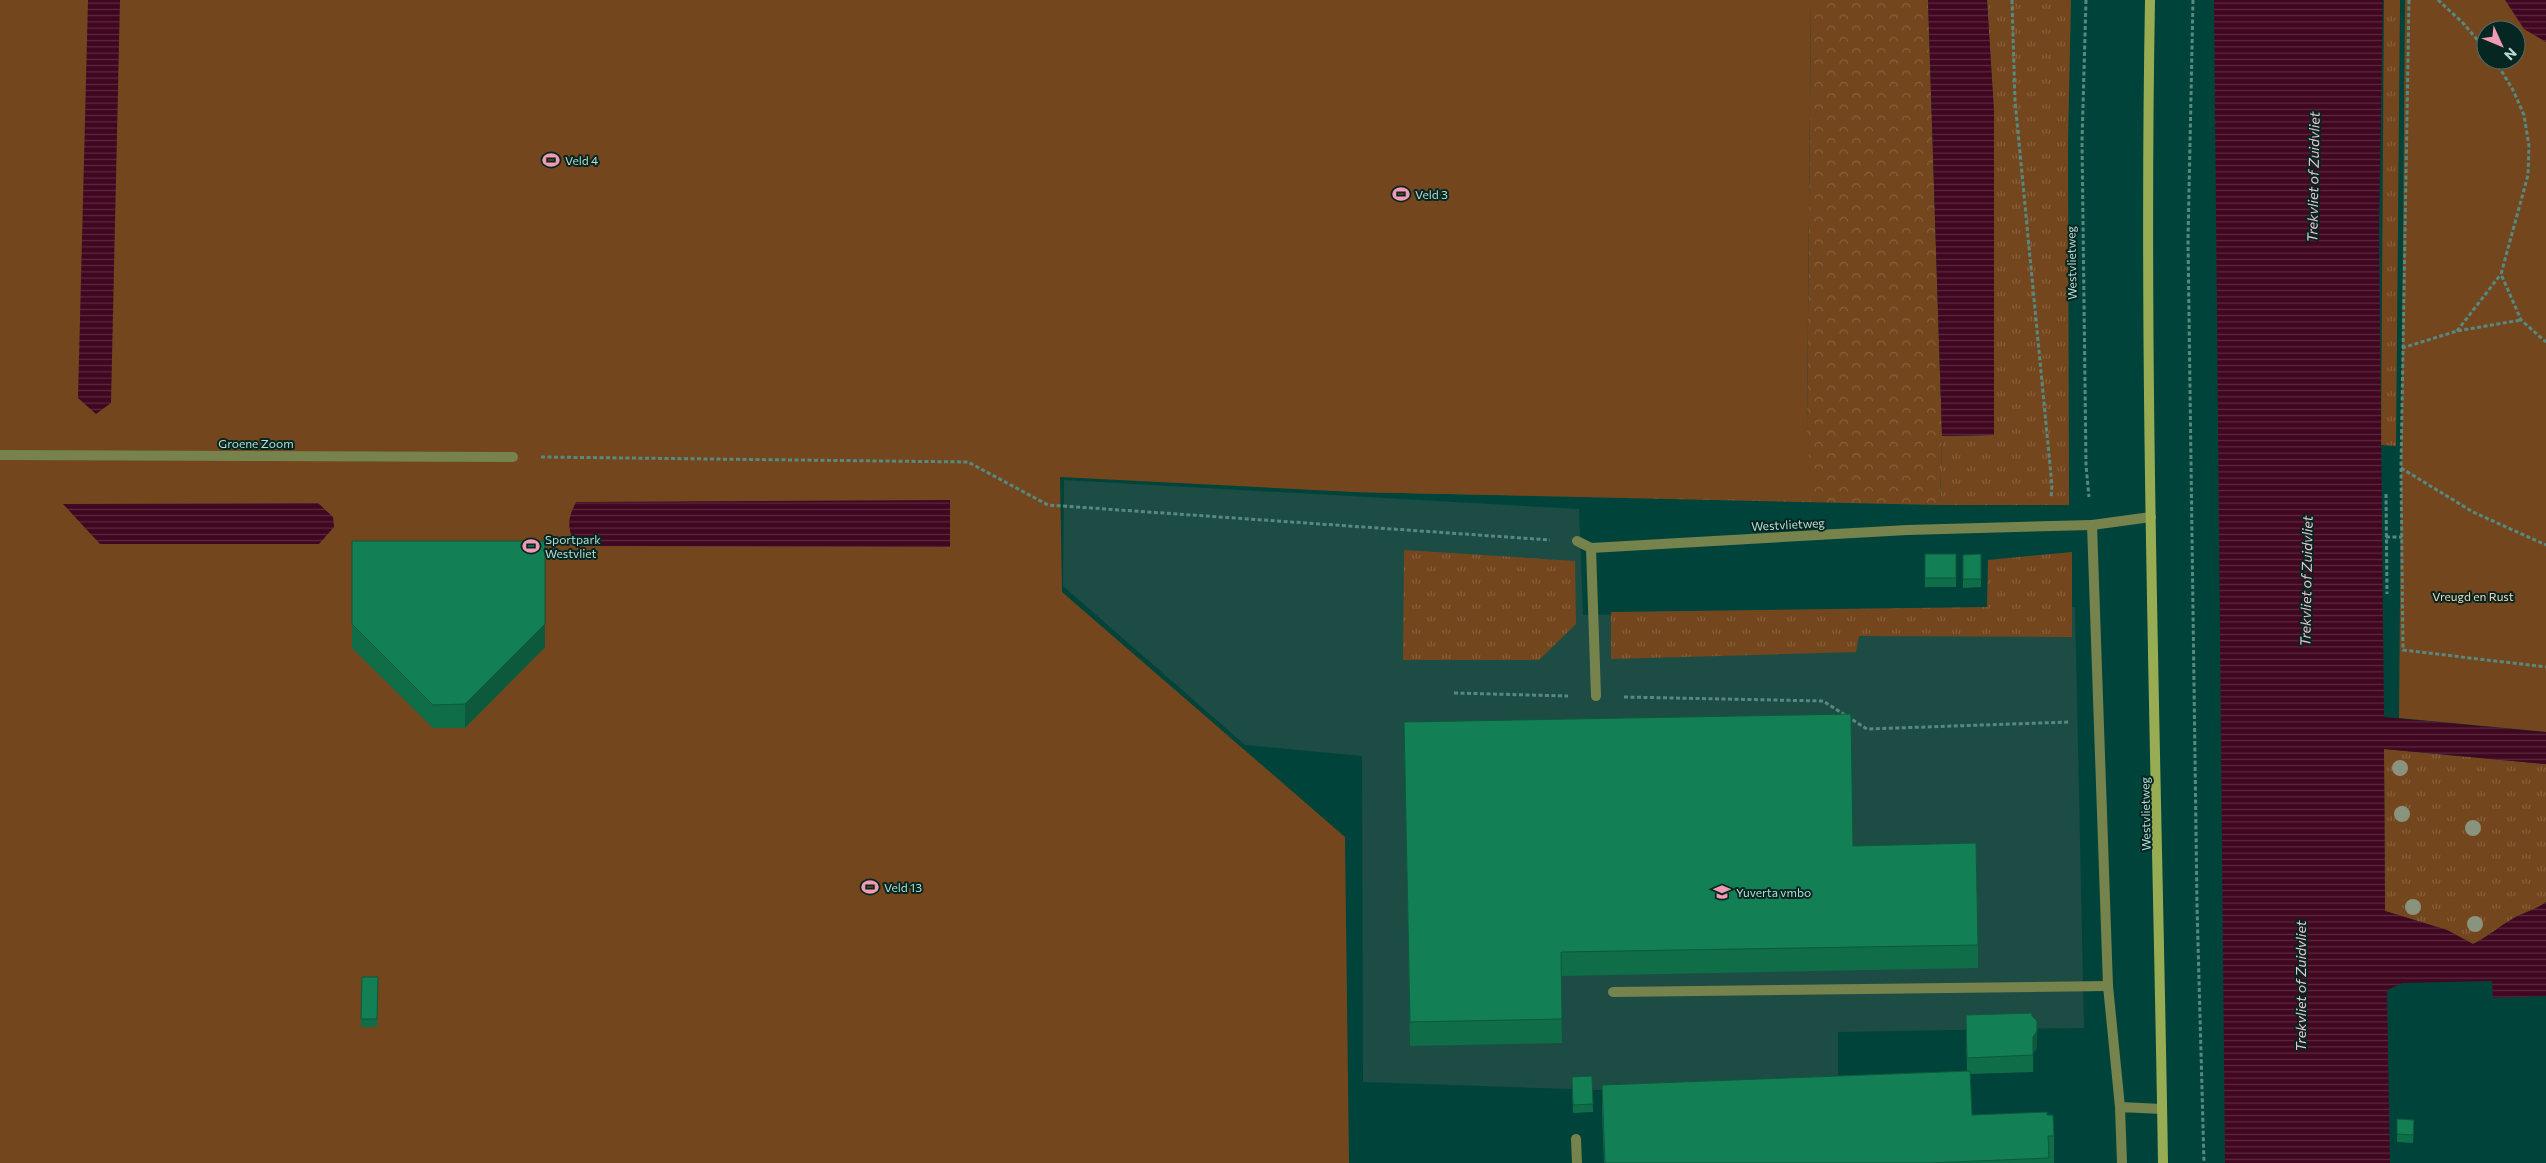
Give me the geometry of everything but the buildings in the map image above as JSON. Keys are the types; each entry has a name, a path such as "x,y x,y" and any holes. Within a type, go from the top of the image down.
{"street":[{"name":"Westvlietweg","path":"2150,0 2147,143 2151,517 2163,1163"},
{"name":"Groene Zoom","path":"0,455 513,457"},
{"name":"Westvlietweg","path":"1577,542 1591,548 1907,530 2092,525 2151,517"},
{"path":"2092,525 2108,986 2120,1107 2122,1163"},
{"path":"1591,548 1596,696"},
{"path":"1613,992 2108,986"},
{"path":"2120,1107 2162,1109"},
{"path":"1576,1139 1577,1163"}],"path":[{"path":"2012,0 2015,101 2052,486 2049,526"},
{"name":"Westvlietweg","path":"2086,0 2082,140 2086,465 2092,525"},
{"path":"2192,0 2188,240 2197,906 2204,1163"},
{"path":"2409,0 2402,348 2403,650 2546,667"},
{"path":"2438,0 2463,23 2476,38"},
{"path":"2457,331 2501,274 2528,175 2529,146 2524,115 2513,90 2501,70"},
{"path":"2501,274 2521,320 2546,342"},
{"path":"2402,348 2457,331 2521,320"},
{"path":"513,457 968,462 1048,505 1577,542"},
{"path":"2401,468 2473,512 2546,545"},
{"path":"2386,494 2386,594"},
{"path":"2386,537 2402,537"},
{"path":"1454,693 1823,701 1867,729 2098,721"}],"shaded area":[{"name":"Yuverta vmbo","path":"1064,480 1579,509 1583,615 2075,607 2084,1028 1838,1032 1838,1098 1363,1082 1362,756 1245,745 1063,586"}],"green space":[{"path":"0,0 1000,0 1807,428 1811,0 1928,0 1942,436 1940,505 1353,492"},
{"name":"Sportpark Westvliet","path":"0,0 1811,0 1807,428 1812,501 1353,492 1060,477 1062,592 1345,837 1349,1163 0,1163"},
{"path":"1987,0 2071,0 2068,142 2069,505 1940,505 1942,436 1994,435 1994,112"},
{"path":"2384,0 2400,0 2396,446 2381,445"},
{"name":"Vreugd en Rust","path":"2405,0 2546,0 2546,732 2399,718"},
{"path":"1404,550 1575,561 1576,624 1539,660 1403,660"},
{"path":"2072,552 2072,637 1859,636 1856,652 1611,659 1611,612 1987,607 1988,560"},
{"path":"2384,749 2546,764 2546,902 2509,921 2473,944 2447,930 2385,911"}],"water":[{"path":"88,0 120,0 111,403 96,414 78,398"},
{"path":"1928,0 1987,0 1994,112 1994,435 1942,436"},
{"name":"Trekvliet of Zuidvliet","path":"2214,0 2383,0 2379,229 2384,717 2546,732 2546,764 2384,749 2385,911 2447,930 2473,944 2509,921 2546,902 2546,996 2493,998 2492,981 2403,983 2387,990 2390,1163 2225,1163"},
{"path":"2505,0 2546,0 2546,42 2526,30 2526,20 2518,20"},
{"path":"950,500 950,547 576,546 569,524 576,502"},
{"path":"318,503 333,517 334,527 319,544 100,544 63,504"}],"place":[{"name":"Veld 4","path":"551,160"},
{"name":"Veld 3","path":"1401,194"},
{"name":"Sportpark Westvliet","path":"531,546"},
{"name":"Veld 13","path":"870,887"},
{"name":"Yuverta vmbo","path":"1722,892"}]}
